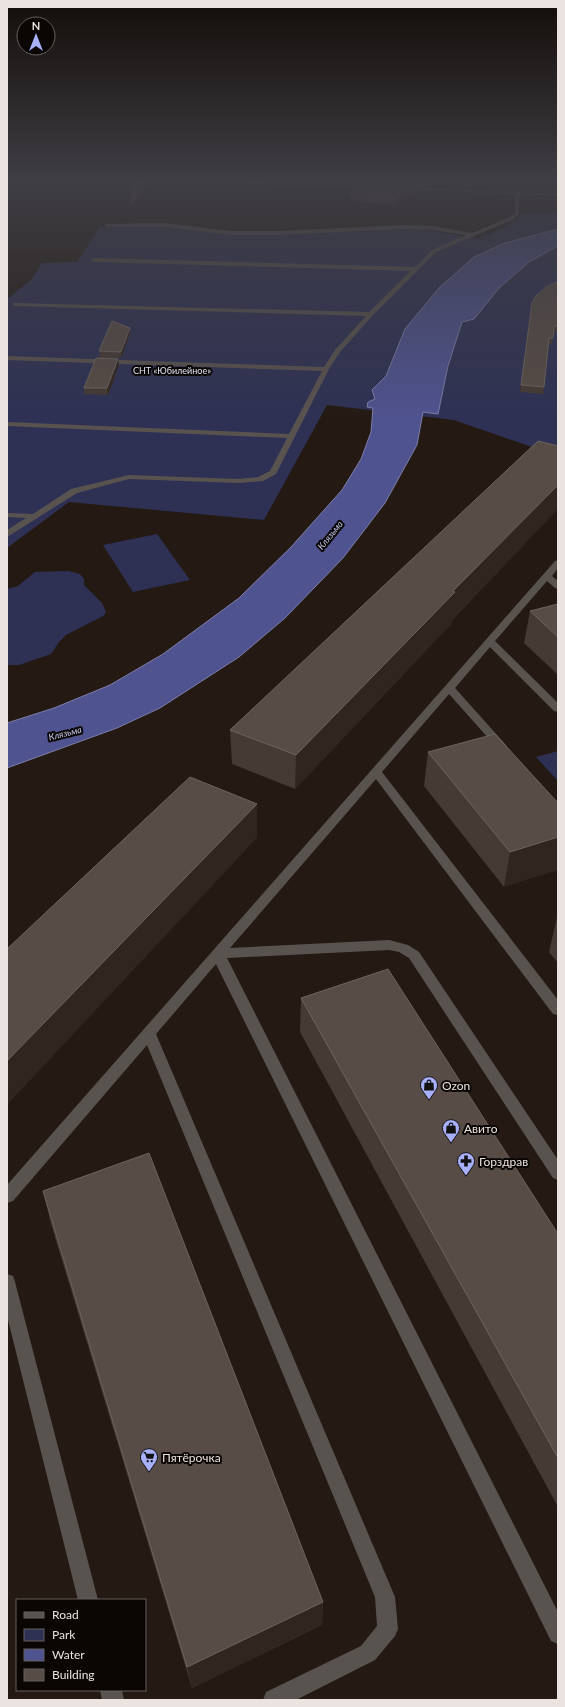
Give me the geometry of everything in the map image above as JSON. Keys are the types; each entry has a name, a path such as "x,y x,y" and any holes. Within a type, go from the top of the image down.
{"street":[{"path":"118,261 415,269"},
{"path":"7,534 74,491 129,477 239,481 260,479 273,472 326,369 337,351 424,261"},
{"path":"15,304 371,314"},
{"path":"7,358 326,369"},
{"path":"7,424 291,436"},
{"path":"7,515 33,516"},
{"path":"7,1196 558,563"},
{"path":"546,576 558,586"},
{"path":"490,641 558,709"},
{"path":"449,688 511,757"},
{"path":"376,772 558,1010"},
{"path":"218,954 389,946 403,948 414,955 558,1174"},
{"path":"218,954 558,1634"},
{"path":"149,1033 385,1597 388,1629 368,1653 274,1700"},
{"path":"7,1282 88,1599"}],"green space":[{"name":"СНТ «Юбилейное»","path":"78,261 558,261 558,456 454,420 327,405 264,520 69,502 7,548 7,299 31,280 42,263 77,262"},
{"path":"157,534 190,580 133,592 103,545"},
{"path":"68,571 80,574 84,579 84,585 102,603 106,612 103,616 66,635 51,654 19,665 7,665 7,589 18,586 35,572"},
{"path":"558,751 558,781 536,757"}],"water":[{"name":"Клязьма","path":"470,261 531,261 499,288 474,319 462,322 448,366 438,414 423,412 417,445 385,503 343,558 285,618 239,657 160,708 117,728 7,768 7,723 54,708 110,685 163,654 239,598 291,547 342,490 361,459 371,432 373,408 367,407 368,402 375,399 372,390 386,376 405,329 439,288"}],"building":[{"path":"558,281 558,326 554,326 553,338 549,338 544,387 521,385 532,303 536,296 546,287"},
{"path":"112,321 130,328 121,352 99,351"},
{"path":"96,358 118,359 107,388 84,388"},
{"path":"538,441 558,446 558,485 453,591 455,592 296,755 230,730"},
{"path":"558,604 558,637 530,611"},
{"path":"495,734 558,803 558,837 510,852 428,752"},
{"path":"190,777 257,804 7,1061 7,949"},
{"path":"388,969 558,1234 558,1458 301,998"},
{"path":"149,1153 323,1602 187,1667 43,1191"}],"place":[{"name":"Ozon","path":"429,1100"},
{"name":"Авито","path":"451,1143"},
{"name":"Горздрав","path":"466,1176"},
{"name":"Пятёрочка","path":"149,1472"}]}
